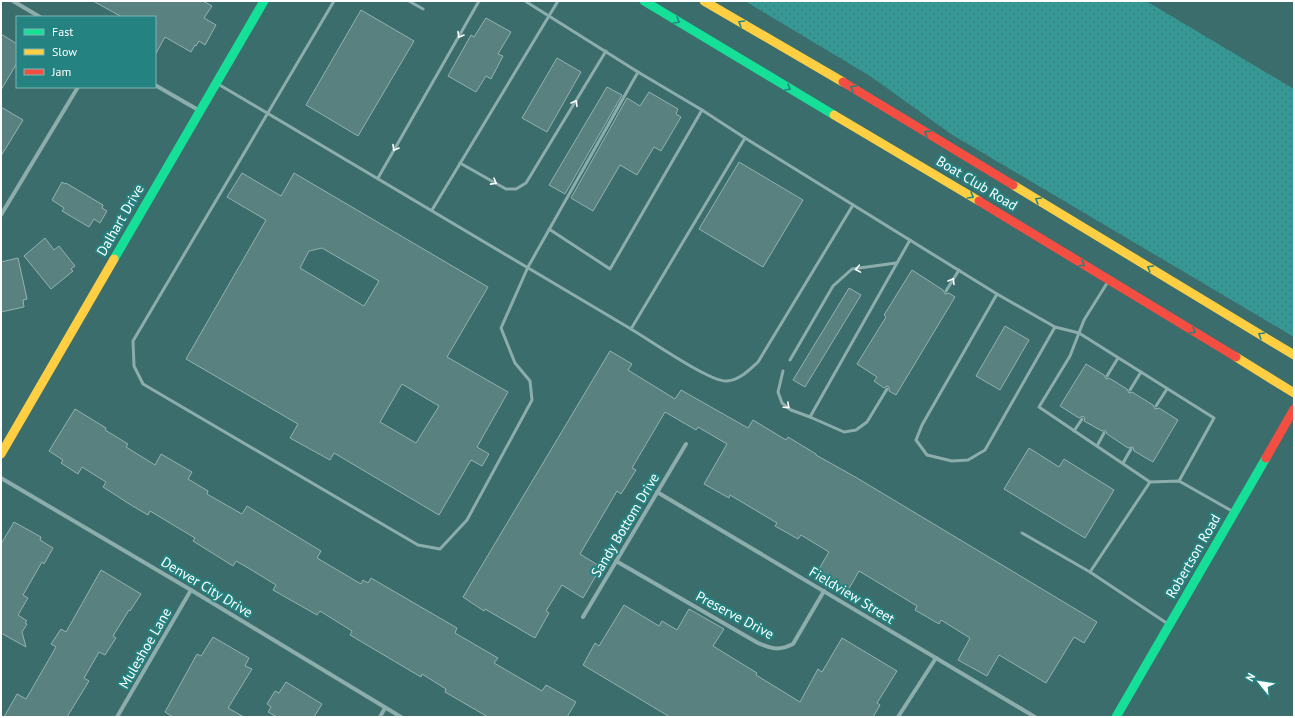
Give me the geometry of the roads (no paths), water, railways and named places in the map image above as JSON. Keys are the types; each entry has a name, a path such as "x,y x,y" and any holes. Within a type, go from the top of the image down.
{"main road":[{"name":"Dalhart Drive","path":"1,454 264,1"},
{"name":"Boat Club Road","path":"644,1 937,176 1294,393"},
{"name":"Boat Club Road","path":"704,1 715,4 1294,355"},
{"name":"Robertson Road","path":"1116,717 1294,409"}],"street":[{"path":"13,1 38,16"},
{"path":"156,86 200,111"},
{"path":"1,215 77,88"},
{"name":"Sandy Bottom Drive","path":"583,617 686,444"},
{"name":"Denver City Drive","path":"1,478 191,590 401,717"},
{"name":"Fieldview Street","path":"657,492 1035,717"},
{"name":"Preserve Drive","path":"616,561 758,643 771,648 784,648 793,644 824,591"},
{"name":"Muleshoe Lane","path":"117,717 191,590"},
{"path":"898,717 936,658"},
{"path":"380,717 385,708"}],"lane":[{"path":"334,1 133,341 134,366 143,384 418,545 440,549 467,520 532,400 530,381 515,363 501,328 528,267 638,72"},
{"path":"408,1 423,9"},
{"path":"378,178 479,1"},
{"path":"525,1 997,294 1055,327 1079,333 1214,418 1179,481"},
{"path":"432,210 558,1"},
{"path":"460,163 506,189 516,189 526,184 606,51"},
{"path":"216,83 528,267 709,377 727,382 741,377 758,362 853,205"},
{"path":"549,229 610,269 702,110"},
{"path":"631,329 745,138"},
{"path":"810,417 910,240"},
{"path":"790,360 833,286 852,269 896,263"},
{"path":"946,291 959,270"},
{"path":"1109,280 1084,320 1070,356 1039,407 1150,482 1179,481 1234,512"},
{"path":"997,294 922,425 916,440 927,455 952,461 968,460 984,450 1055,327"},
{"path":"1107,376 1118,358"},
{"path":"783,371 778,392 782,403 791,410 844,432 856,430 867,422 887,389"},
{"path":"1130,390 1141,372"},
{"path":"1156,406 1167,389"},
{"path":"1074,431 1082,419"},
{"path":"1097,446 1104,433"},
{"path":"1123,463 1131,449"},
{"path":"1090,572 1150,482"},
{"path":"1022,533 1090,572 1169,625"}]}
